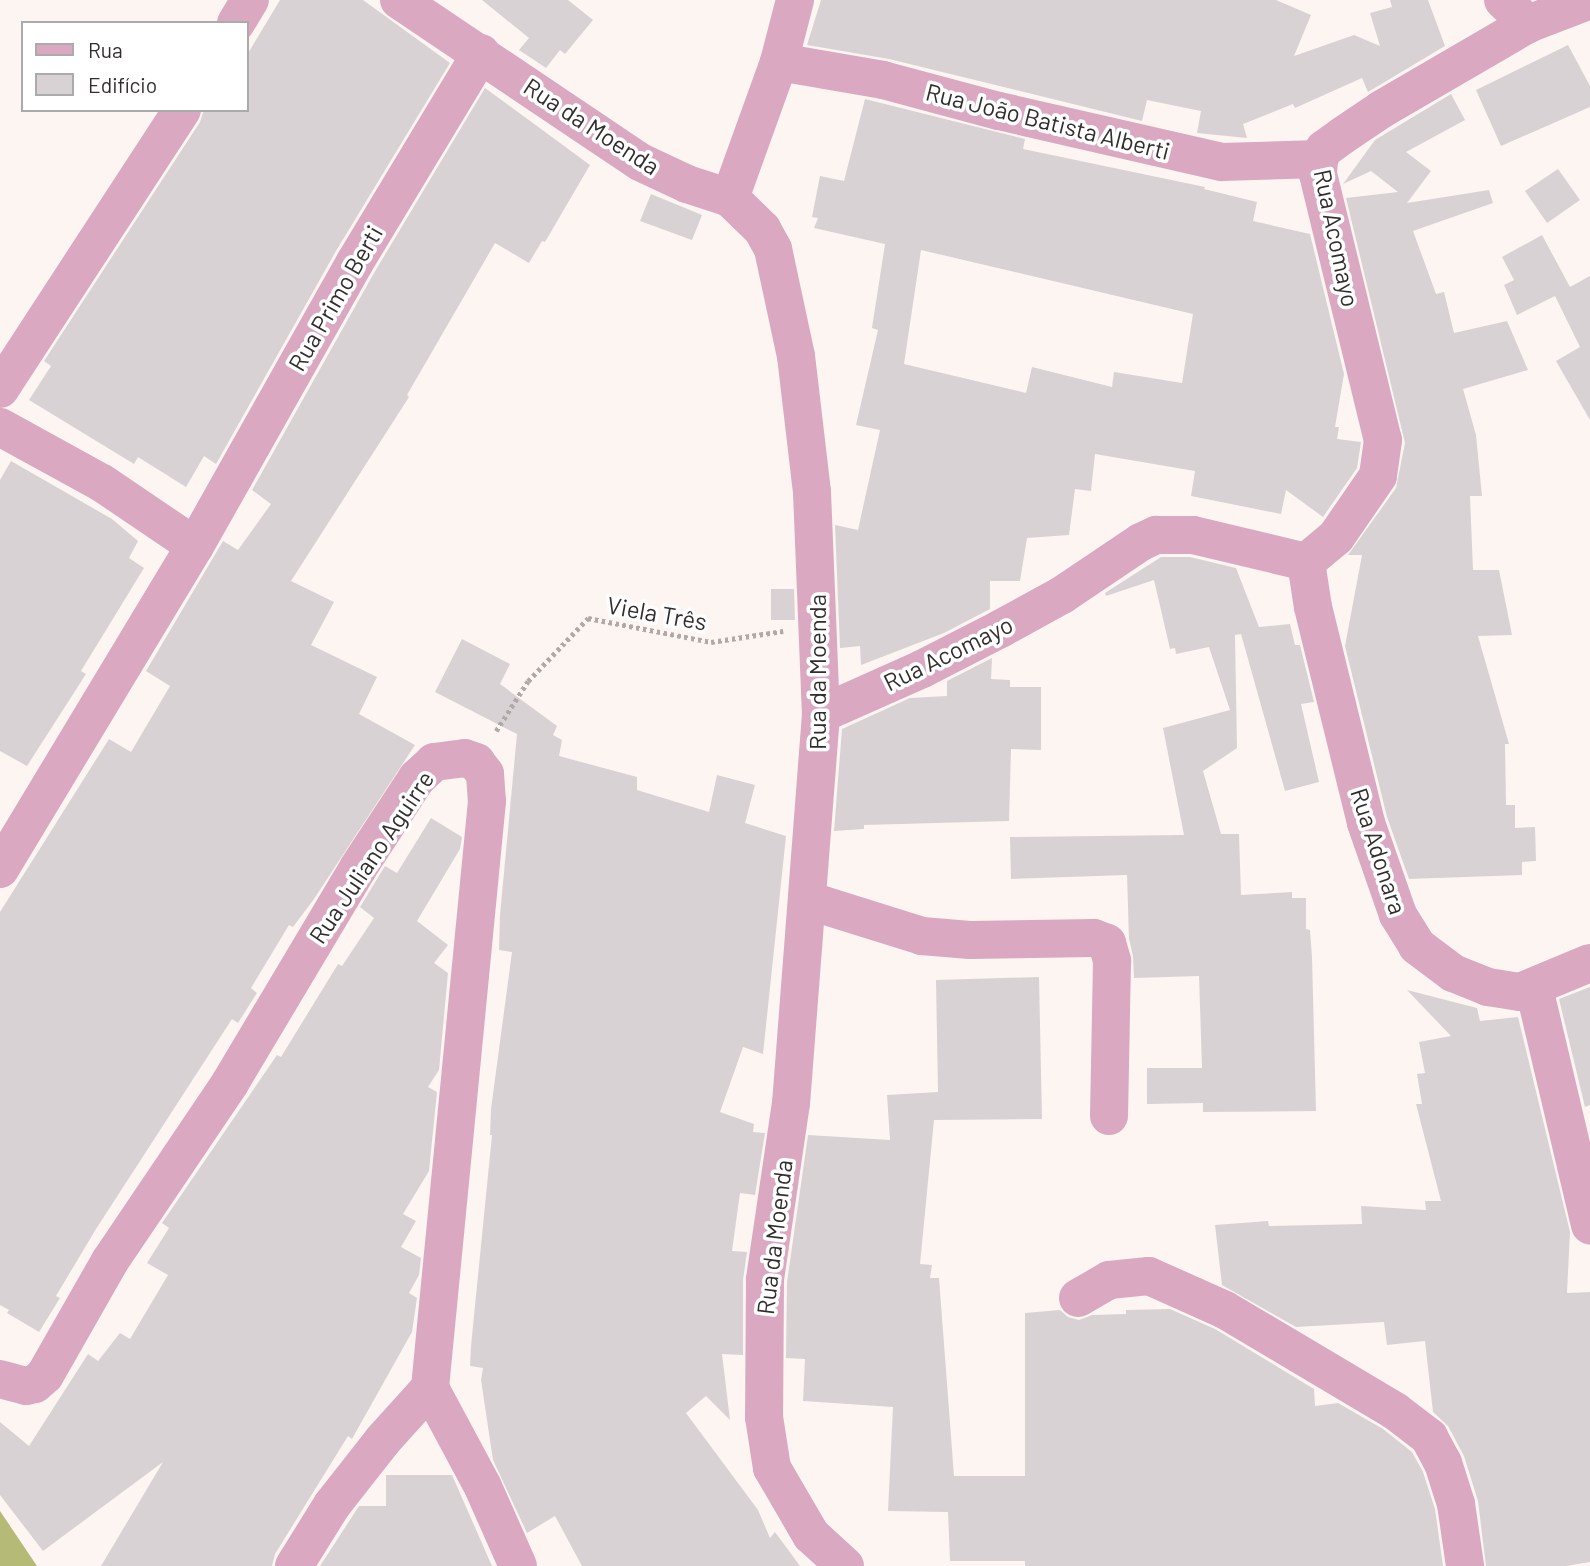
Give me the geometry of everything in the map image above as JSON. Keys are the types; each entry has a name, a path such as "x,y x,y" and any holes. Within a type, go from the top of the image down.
{"street":[{"path":"237,21 250,0"},
{"name":"Rua da Moenda","path":"399,0 640,162 687,184 730,198 762,229 773,249 796,356 808,457 821,713 791,1103 765,1280 764,1418 772,1468 811,1535 845,1566"},
{"path":"730,198 779,62 795,0"},
{"name":"Rua Acomayo","path":"821,713 922,669 1010,623 1062,595 1141,542 1156,535 1193,535 1306,562 1336,537 1378,476 1383,440 1318,174 1319,159 1324,149 1516,12 1590,0"},
{"name":"Rua Primo Berti","path":"195,546 355,262 481,53"},
{"name":"Rua João Batista Alberti","path":"779,62 883,80 999,111 1222,162 1319,159"},
{"path":"0,389 181,112"},
{"path":"0,427 102,483 195,546 0,869"},
{"name":"Rua Adonara","path":"1306,562 1313,607 1366,823 1398,915 1417,946 1453,973 1489,987 1520,992 1590,962"},
{"name":"Rua Juliano Aguirre","path":"0,1379 26,1386 35,1384 45,1375 110,1261 230,1083 358,868 417,778 427,767 444,759 465,758 477,762"},
{"path":"477,762 485,774 485,833 429,1388 483,1487 518,1566"},
{"path":"807,900 922,936 970,940 1094,938 1107,943 1112,961 1109,1116"},
{"path":"1534,988 1590,1224"},
{"path":"1078,1298 1101,1283 1128,1276 1149,1276 1266,1333 1395,1411 1429,1437 1443,1463 1456,1504 1465,1566"},
{"path":"294,1566 332,1505 383,1440 429,1388"}],"path":[{"name":"Viela Três","path":"477,762 528,681 588,618 711,642 818,626"}],"green space":[{"path":"0,1511 37,1566 0,1566"}],"building":[{"path":"280,0 363,0 450,63 336,251 216,464 204,456 186,487 138,457 134,464 29,400 51,366 44,361 200,122 203,112 248,112 248,53"},
{"path":"482,0 568,0 593,20 565,54 560,50 546,68 519,50 529,38"},
{"path":"821,0 1276,0 1311,15 1294,56 1354,35 1380,46 1370,13 1392,7 1390,0 1428,0 1445,46 1368,92 1362,78 1295,108 1293,104 1243,124 1247,138 1197,133 1201,111 1147,100 1142,121 889,59 807,45"},
{"path":"1568,45 1590,86 1590,107 1501,146 1476,90"},
{"path":"485,88 590,165 545,242 542,241 529,263 495,243 407,395 409,397 291,581 334,602 311,645 377,677 359,714 415,745 314,899 293,927 289,925 251,988 257,993 238,1023 232,1019 96,1229 56,1296 60,1298 39,1332 7,1313 9,1310 0,1305 0,912 109,739 131,752 170,686 146,671 223,541 238,550 271,504 252,490 374,273"},
{"path":"1451,94 1465,120 1406,152 1431,171 1407,203 1489,190 1493,203 1413,231 1436,294 1444,292 1454,333 1507,321 1528,370 1463,389 1476,435 1482,496 1470,496 1473,570 1499,570 1512,635 1478,636 1509,744 1505,744 1506,805 1515,805 1515,828 1535,827 1536,861 1522,862 1522,875 1409,879 1387,817 1345,646 1362,555 1348,555 1396,488 1405,443 1346,198 1398,192 1371,171 1343,184 1375,140"},
{"path":"865,99 1025,139 1023,149 1205,187 1204,189 1257,202 1253,221 1310,234 1344,374 1335,427 1339,427 1337,439 1361,442 1357,468 1323,517 1286,490 1281,514 1191,496 1195,471 1095,454 1091,491 1075,489 1069,535 1027,538 1020,581 990,581 990,609 944,633 861,665 860,646 840,648 835,525 858,530 880,430 856,425 878,330 872,328 885,244 814,228 818,218 812,217 820,176 844,181","holes":["921,250 1193,314 1182,383 1114,372 1112,387 1032,367 1026,393 904,364"]},
{"path":"1558,169 1580,200 1547,223 1525,191"},
{"path":"651,194 702,215 692,240 640,221"},
{"path":"1542,235 1570,287 1590,276 1590,420 1556,361 1580,347 1555,296 1517,315 1504,285 1514,280 1502,257"},
{"path":"11,461 112,519 138,541 129,558 144,568 81,671 86,674 27,766 0,751 0,480"},
{"path":"1161,557 1190,557 1236,568 1259,627 1290,624 1295,645 1300,645 1314,702 1301,704 1319,782 1285,791 1241,634 1235,635 1237,748 1203,771 1221,834 1239,834 1241,895 1292,892 1292,898 1306,898 1306,929 1310,930 1312,957 1316,1111 1203,1112 1203,1103 1147,1104 1147,1068 1202,1068 1199,976 1134,978 1129,939 1127,875 1011,879 1010,837 1184,835 1163,728 1230,710 1209,647 1176,654 1175,648 1170,649 1154,580 1106,596 1105,593"},
{"path":"771,589 794,589 795,620 771,620"},
{"path":"462,639 510,664 500,684 557,726 553,735 562,740 559,756 637,777 637,790 709,812 717,775 755,785 745,823 786,836 763,1054 743,1047 720,1112 754,1124 753,1132 765,1133 755,1195 740,1193 732,1251 747,1252 743,1280 743,1355 722,1354 730,1420 706,1396 686,1413 758,1510 770,1538 775,1532 800,1566 582,1566 555,1516 527,1533 493,1460 481,1380 483,1368 470,1366 492,1135 491,1109 512,952 499,950 517,734 435,692"},
{"path":"992,658 991,679 1010,680 1010,687 1041,687 1041,750 1011,749 1009,821 864,825 864,829 834,831 842,729 910,698 947,696 947,681"},
{"path":"431,818 462,837 460,849 417,921 448,945 434,963 448,973 439,1070 428,1087 437,1092 429,1171 403,1214 416,1221 401,1247 421,1258 419,1275 409,1293 417,1298 412,1332 352,1439 348,1436 275,1554 272,1566 101,1566 163,1462 43,1551 0,1495 0,1422 29,1446 88,1354 98,1361 120,1333 130,1339 168,1275 147,1263 169,1228 162,1223 277,1055 281,1057 338,964 342,966 374,918 360,907 385,866 397,873"},
{"path":"1039,977 1042,1119 934,1120 920,1264 932,1265 930,1278 939,1278 954,1476 1025,1476 1025,1313 1060,1310 1068,1317 1079,1320 1092,1315 1126,1314 1126,1310 1170,1309 1215,1329 1314,1389 1315,1406 1338,1403 1383,1429 1412,1452 1423,1472 1435,1509 1443,1566 1025,1566 1025,1561 950,1561 948,1512 888,1511 893,1407 803,1401 805,1359 786,1358 787,1282 808,1135 890,1140 887,1095 938,1092 936,980"},
{"path":"1590,987 1590,1105 1585,1107 1559,999"},
{"path":"1407,990 1477,1008 1480,1021 1518,1017 1570,1232 1567,1293 1590,1292 1590,1562 1566,1566 1486,1566 1478,1501 1464,1456 1448,1426 1433,1412 1425,1341 1387,1345 1384,1322 1296,1327 1222,1285 1215,1225 1268,1221 1269,1226 1362,1224 1361,1206 1426,1210 1425,1201 1441,1201 1416,1104 1422,1104 1417,1074 1425,1073 1419,1042 1451,1036"},
{"path":"386,1475 452,1475 492,1566 320,1566 359,1506 386,1506"}]}
